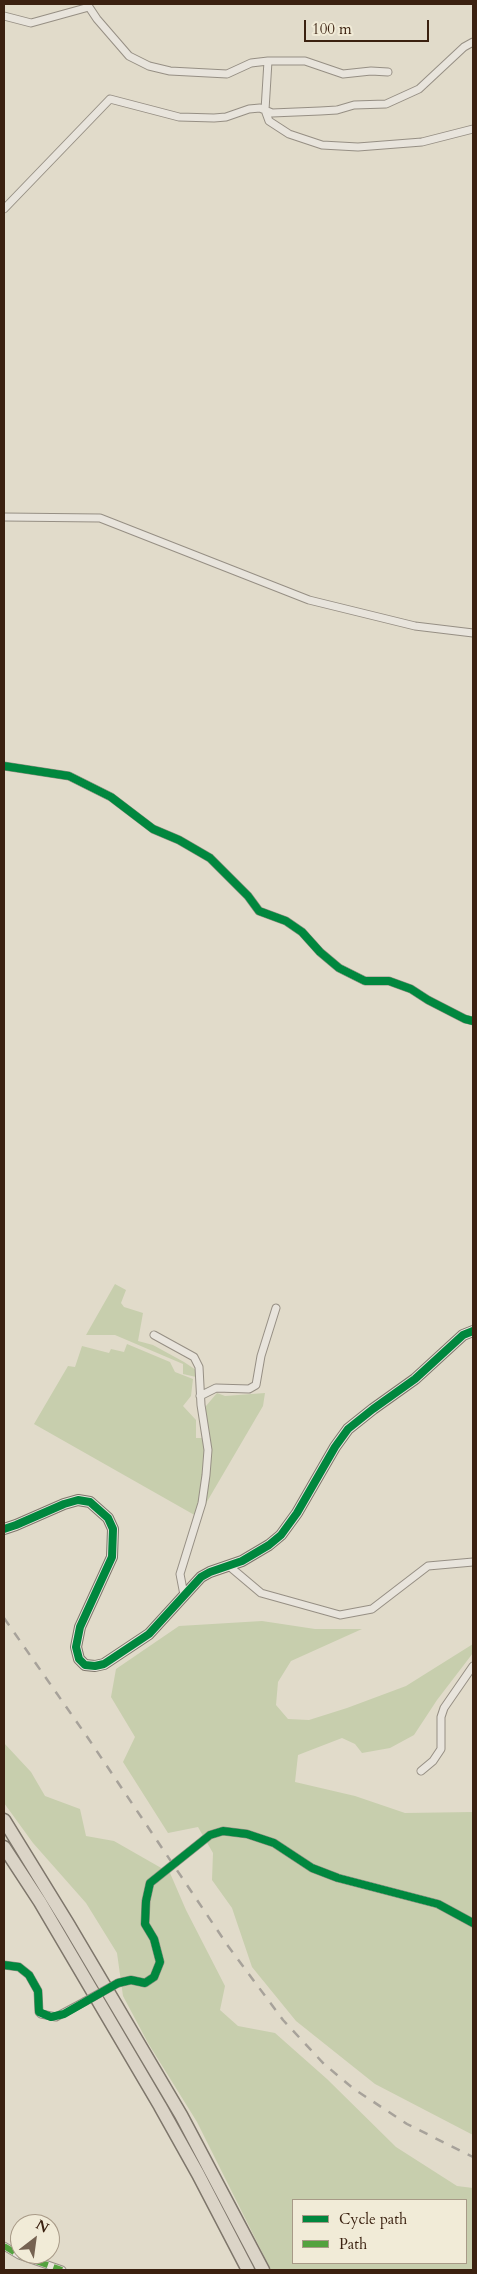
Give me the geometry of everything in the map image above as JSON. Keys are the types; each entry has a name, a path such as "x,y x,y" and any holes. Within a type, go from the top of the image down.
{"highway":[{"path":"4,1820 181,2115 263,2270"},
{"path":"4,1846 40,1902 160,2106 248,2270"}],"street":[{"path":"4,16 31,23 88,5 97,19 129,56 149,66 170,71 227,74 251,63 305,61 343,74 371,71 388,72"},
{"path":"4,209 110,99 179,117 214,118 226,117 249,108 272,113 337,110 354,105 386,104 419,89 464,47 473,42"},
{"path":"268,61 265,110 269,121 290,134 322,145 358,147 422,142 473,129"},
{"path":"4,517 100,518 309,600 414,626 473,633"},
{"path":"4,766 69,776 97,789 132,811 154,830 179,840 210,858 248,896 259,911 286,921 302,932 320,952 339,968 365,981 389,981 412,989 450,1012 473,1021"},
{"path":"200,1396 216,1388 249,1389 256,1385 261,1356 276,1308"},
{"path":"4,1528 78,1500 90,1502 111,1521 114,1541 112,1557 99,1581 76,1639 79,1659 88,1666 104,1664 149,1634 202,1577 210,1572 229,1566 269,1545 281,1535 297,1513 335,1447 355,1422 415,1378 463,1335 472,1330"},
{"path":"154,1335 190,1355 197,1361 208,1450 202,1503 180,1574 184,1595"},
{"path":"229,1566 261,1593 340,1614 372,1609 428,1566 473,1562"},
{"path":"421,1771 433,1761 441,1749 441,1717 444,1708 473,1666"},
{"path":"4,1964 19,1967 29,1975 38,1991 39,2012 56,2017 118,1983 131,1980 145,1983 154,1977 160,1962 154,1939 145,1924 146,1901 150,1883 210,1835 223,1832 248,1834 274,1843 312,1868 338,1878 438,1904 473,1923"},
{"path":"4,2246 19,2255 62,2270"}],"green space":[{"path":"115,1284 126,1290 121,1303 124,1307 143,1313 138,1341 153,1345 184,1362 196,1370 196,1377 183,1374 183,1364 115,1335 86,1335"},
{"path":"127,1344 170,1362 175,1372 193,1379 191,1396 183,1406 196,1420 196,1438 206,1438 206,1406 217,1393 225,1396 265,1393 263,1406 198,1517 34,1424 68,1366 75,1367 82,1346 109,1353 111,1349 124,1352"},
{"path":"262,1621 315,1629 362,1629 291,1661 278,1682 276,1705 288,1719 309,1720 406,1686 473,1644 473,1653 437,1700 414,1735 390,1748 362,1753 355,1744 342,1738 298,1755 295,1782 355,1796 405,1813 473,1812 473,2135 375,2084 296,2021 252,1967 232,1908 212,1880 213,1853 198,1827 168,1833 123,1762 135,1737 111,1697 116,1669 179,1626"},
{"path":"4,1743 31,1772 45,1796 80,1809 86,1836 114,1841 170,1873 186,1910 225,1986 220,2010 238,2026 275,2033 327,2079 396,2147 457,2186 473,2188 473,2270 271,2270 197,2122 148,2043 123,1996 117,1953 86,1903 33,1843 4,1803"}],"railway":[{"path":"4,1618 88,1738 228,1946 283,2020 324,2064 354,2089 407,2124 473,2157"}],"marked path":[{"path":"4,2246 19,2255 62,2270"}],"cycle path":[{"path":"4,766 69,776 111,797 153,829 179,840 210,858 248,896 259,911 286,921 302,932 320,952 339,968 365,981 389,981 411,989 428,1000 465,1019 473,1021"},
{"path":"4,1529 78,1500 90,1502 108,1518 113,1529 112,1557 80,1627 76,1647 79,1659 85,1665 95,1666 104,1664 149,1634 201,1577 242,1561 269,1545 281,1535 297,1513 335,1447 348,1429 415,1379 463,1335 473,1331"},
{"path":"4,1965 19,1967 29,1975 38,1991 39,2012 51,2017 64,2014 118,1983 131,1980 145,1983 154,1977 160,1962 154,1939 145,1924 146,1901 150,1883 210,1835 223,1831 247,1834 274,1843 312,1868 338,1878 438,1904 473,1923"}]}
